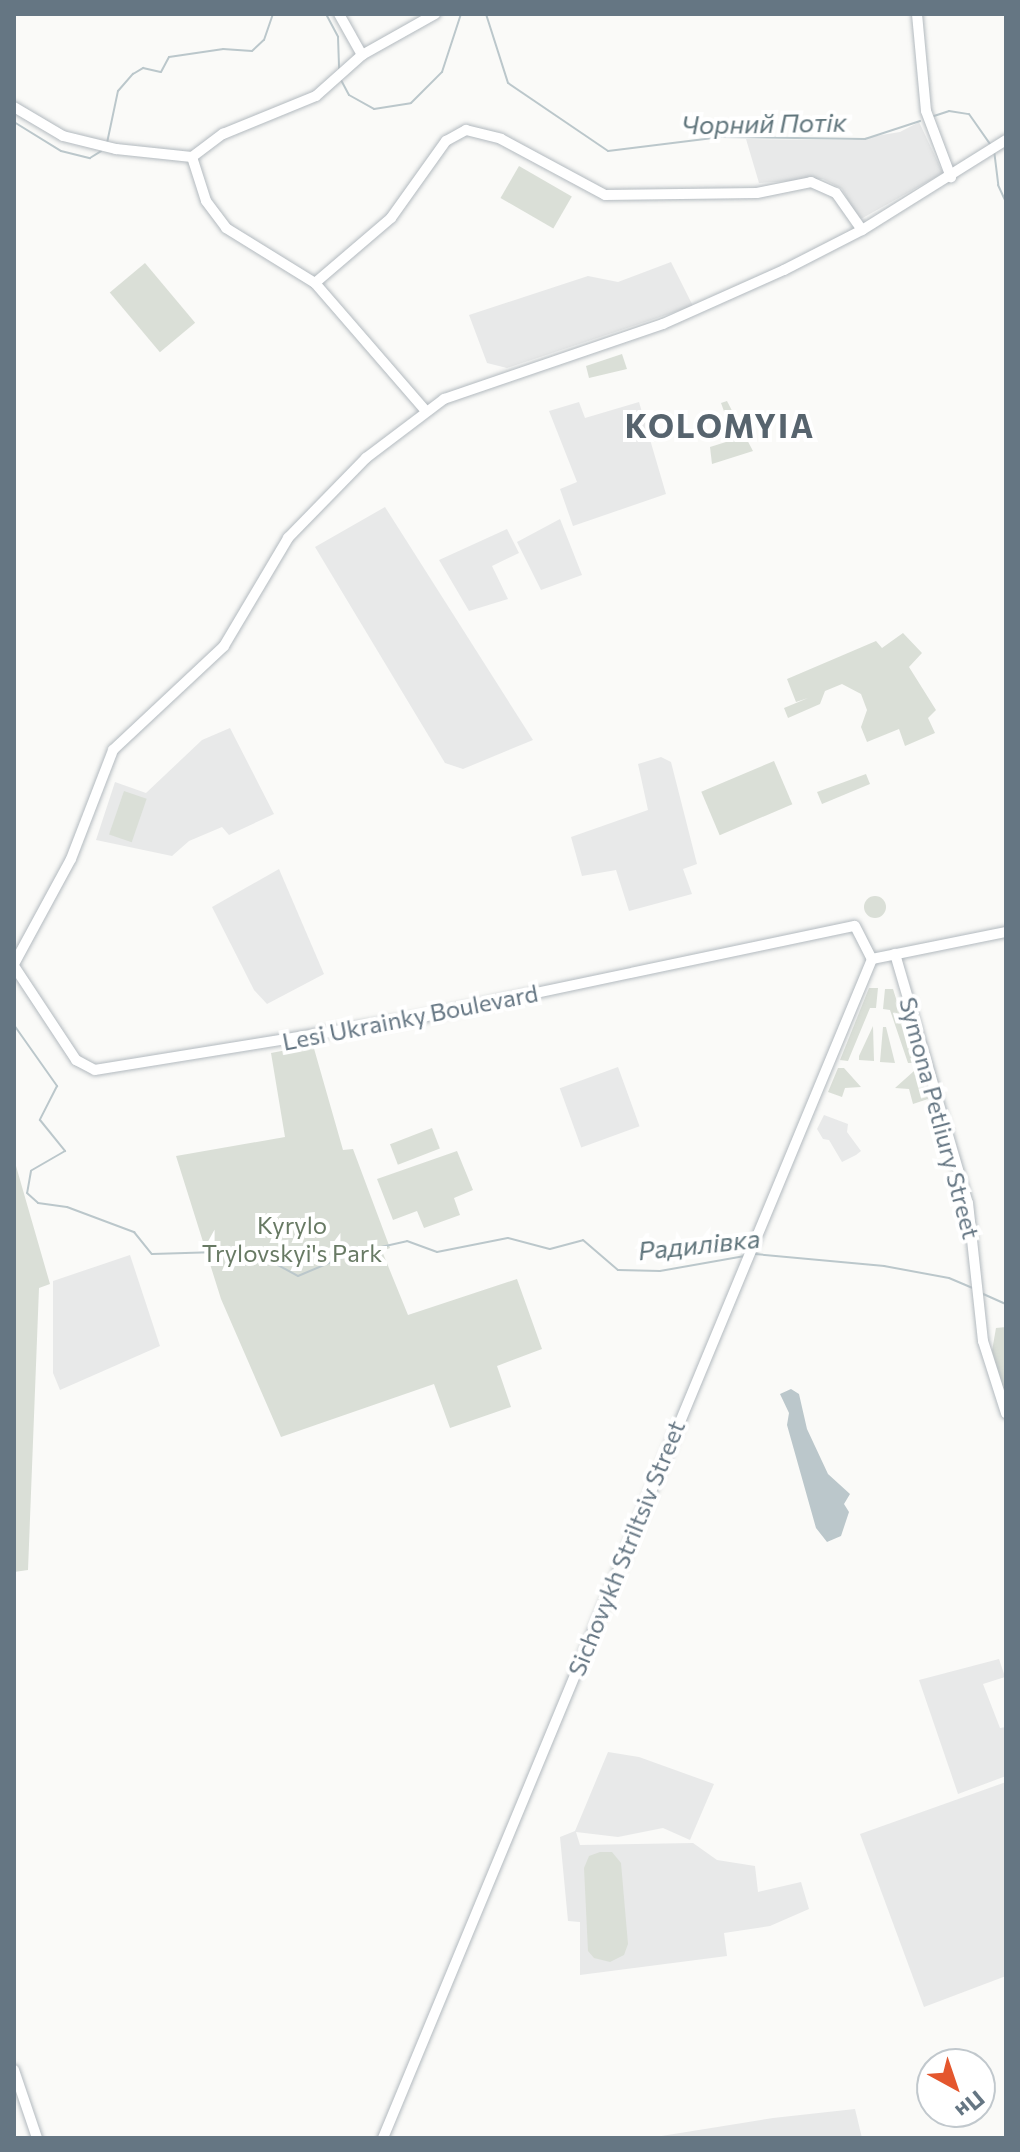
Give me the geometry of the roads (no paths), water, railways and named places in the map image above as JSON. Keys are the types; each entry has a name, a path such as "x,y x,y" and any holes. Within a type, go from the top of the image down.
{"street":[{"path":"339,14 362,55"},
{"path":"14,107 63,136 116,149 192,157 223,134 316,96 362,55 435,14"},
{"path":"917,14 926,111 951,177"},
{"path":"315,283 391,218 446,141 466,130 492,135 605,195 757,193 796,181 820,185 836,193 862,230"},
{"path":"14,965 71,859 113,750 224,646 306,516 425,410 499,377 679,317 862,230 1004,142"},
{"path":"192,157 206,201 226,228 315,283 425,410"},
{"name":"Lesi Ukrainky Boulevard","path":"14,965 76,1060 95,1070 300,1039 855,926 872,959"},
{"path":"872,959 1006,932"},
{"name":"Symona Petliury Street","path":"895,954 968,1203 978,1305 1006,1413"},
{"name":"Sichovykh Striltsiv Street","path":"383,2138 872,959"},
{"path":"14,2070 37,2138"}],"waterway":[{"name":"Чорний Потік","path":"107,143 118,91 133,74 143,68 161,72 169,57 223,49 252,51 264,40 273,14"},
{"name":"Чорний Потік","path":"326,14 338,37 339,69"},
{"name":"Чорний Потік","path":"341,80 349,95 374,109 411,103 442,72 461,14"},
{"name":"Чорний Потік","path":"486,14 508,83 608,151 721,137 865,139 920,121"},
{"name":"Чорний Потік","path":"934,116 949,111 969,114 991,145"},
{"name":"Чорний Потік","path":"14,122 61,151 90,158 101,151"},
{"name":"Чорний Потік","path":"994,150 998,185 1006,202"},
{"name":"Радилівка","path":"14,1025 57,1086 40,1120 65,1151 31,1171 27,1193 38,1203 67,1207 134,1232 152,1254 252,1251 298,1276 350,1254 407,1241 437,1252 508,1238 550,1249 583,1240 618,1270 660,1271 745,1256"},
{"name":"Радилівка","path":"755,1254 884,1266 949,1278 972,1288"},
{"name":"Радилівка","path":"981,1293 1006,1304"}],"district":[{"name":"KOLOMYIA","path":"720,425"}],"park label":[{"name":"Kyrylo Trylovskyi's Park","path":"292,1239"}]}
